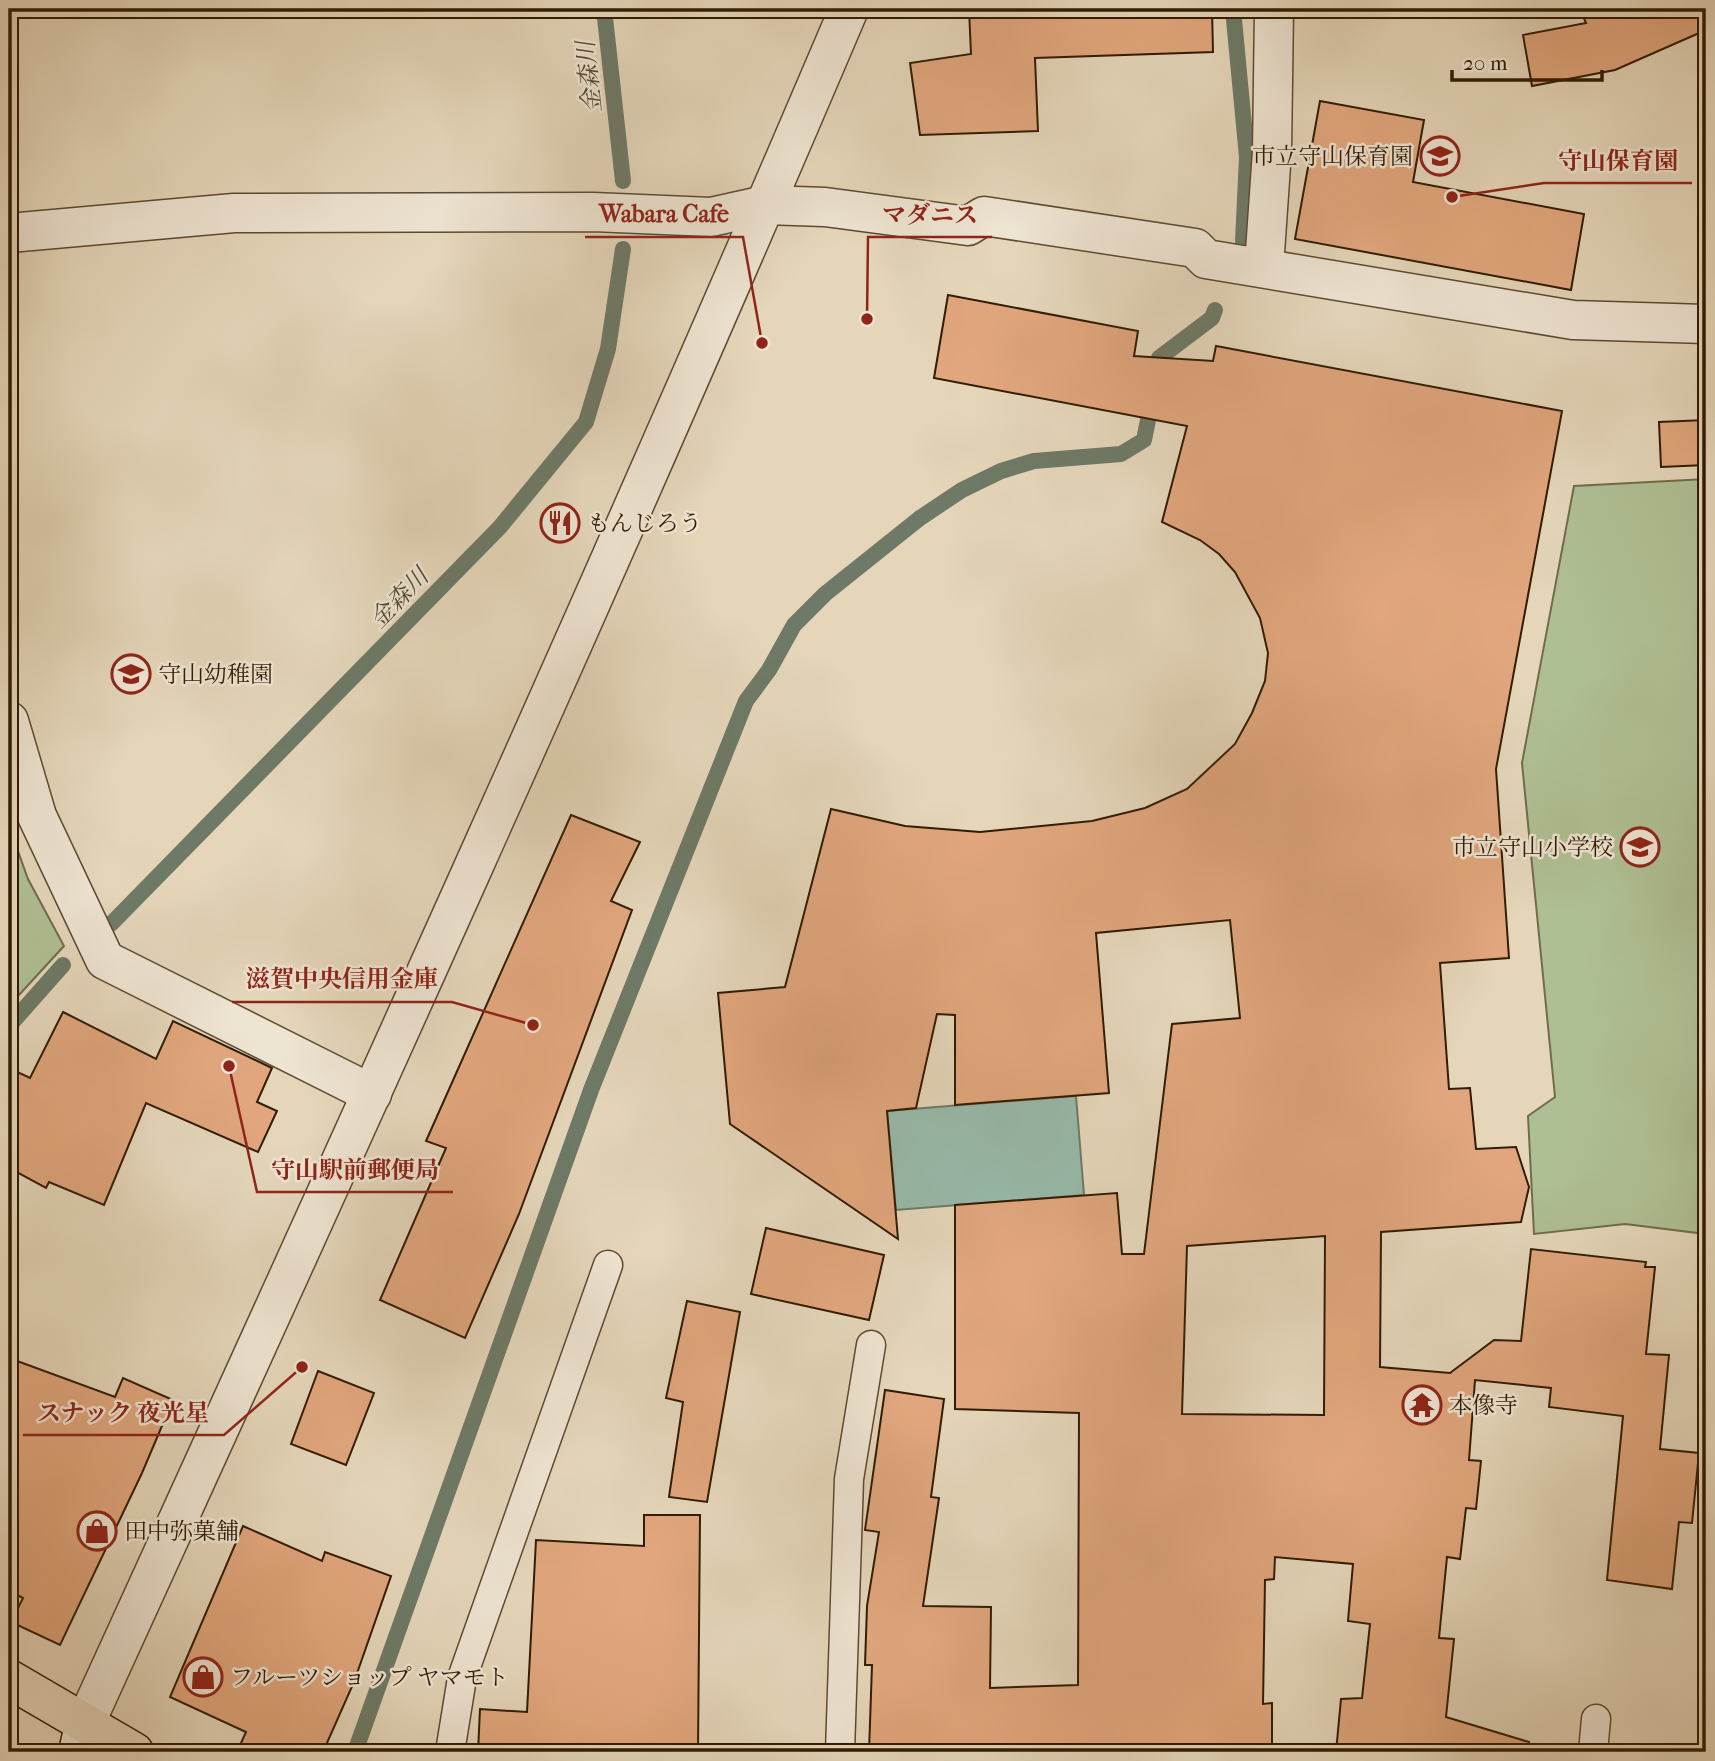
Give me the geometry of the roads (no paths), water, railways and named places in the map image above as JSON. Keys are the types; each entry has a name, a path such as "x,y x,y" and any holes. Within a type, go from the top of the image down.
{"main road":[{"path":"9,1679 81,1739 134,1752"}],"street":[{"path":"81,1739 372,1094 849,9"},
{"path":"1264,267 1272,151 1274,9"},
{"path":"9,233 234,213 593,212 711,217 765,205 825,207 968,226 984,216 1195,248 1206,259 1573,320 1706,324"},
{"path":"11,735 37,816 105,960 372,1094"}],"lane":[{"path":"450,1752 462,1678 608,1265"},
{"path":"841,1752 849,1479 871,1345"},
{"path":"1593,1752 1596,1719"}],"waterway":[{"name":"金森川","path":"604,9 623,181"},
{"path":"1233,9 1247,157 1243,241"},
{"name":"金森川","path":"111,924 500,527 586,422 608,349 623,249"},
{"path":"1156,378 1159,358 1212,318 1215,310"},
{"path":"355,1752 591,1090 746,701 769,670 794,625 825,594 920,518 962,490 1001,471 1034,461 1121,454 1144,440 1152,400"},
{"name":"金森川","path":"9,1026 63,965"}],"place":[{"name":"市立守山保育園","path":"1440,156"},
{"name":"守山保育園","path":"1452,197"},
{"name":"マダニス","path":"867,319"},
{"name":"Wabara Cafe","path":"762,343"},
{"name":"もんじろう","path":"560,523"},
{"name":"守山幼稚園","path":"131,674"},
{"name":"市立守山小学校","path":"1640,847"},
{"name":"滋賀中央信用金庫","path":"533,1025"},
{"name":"守山駅前郵便局","path":"229,1066"},
{"name":"スナック 夜光星","path":"302,1367"},
{"name":"本像寺","path":"1422,1405"},
{"name":"田中弥菓舗","path":"97,1531"},
{"name":"フルーツショップ ヤマモト","path":"203,1677"}]}
